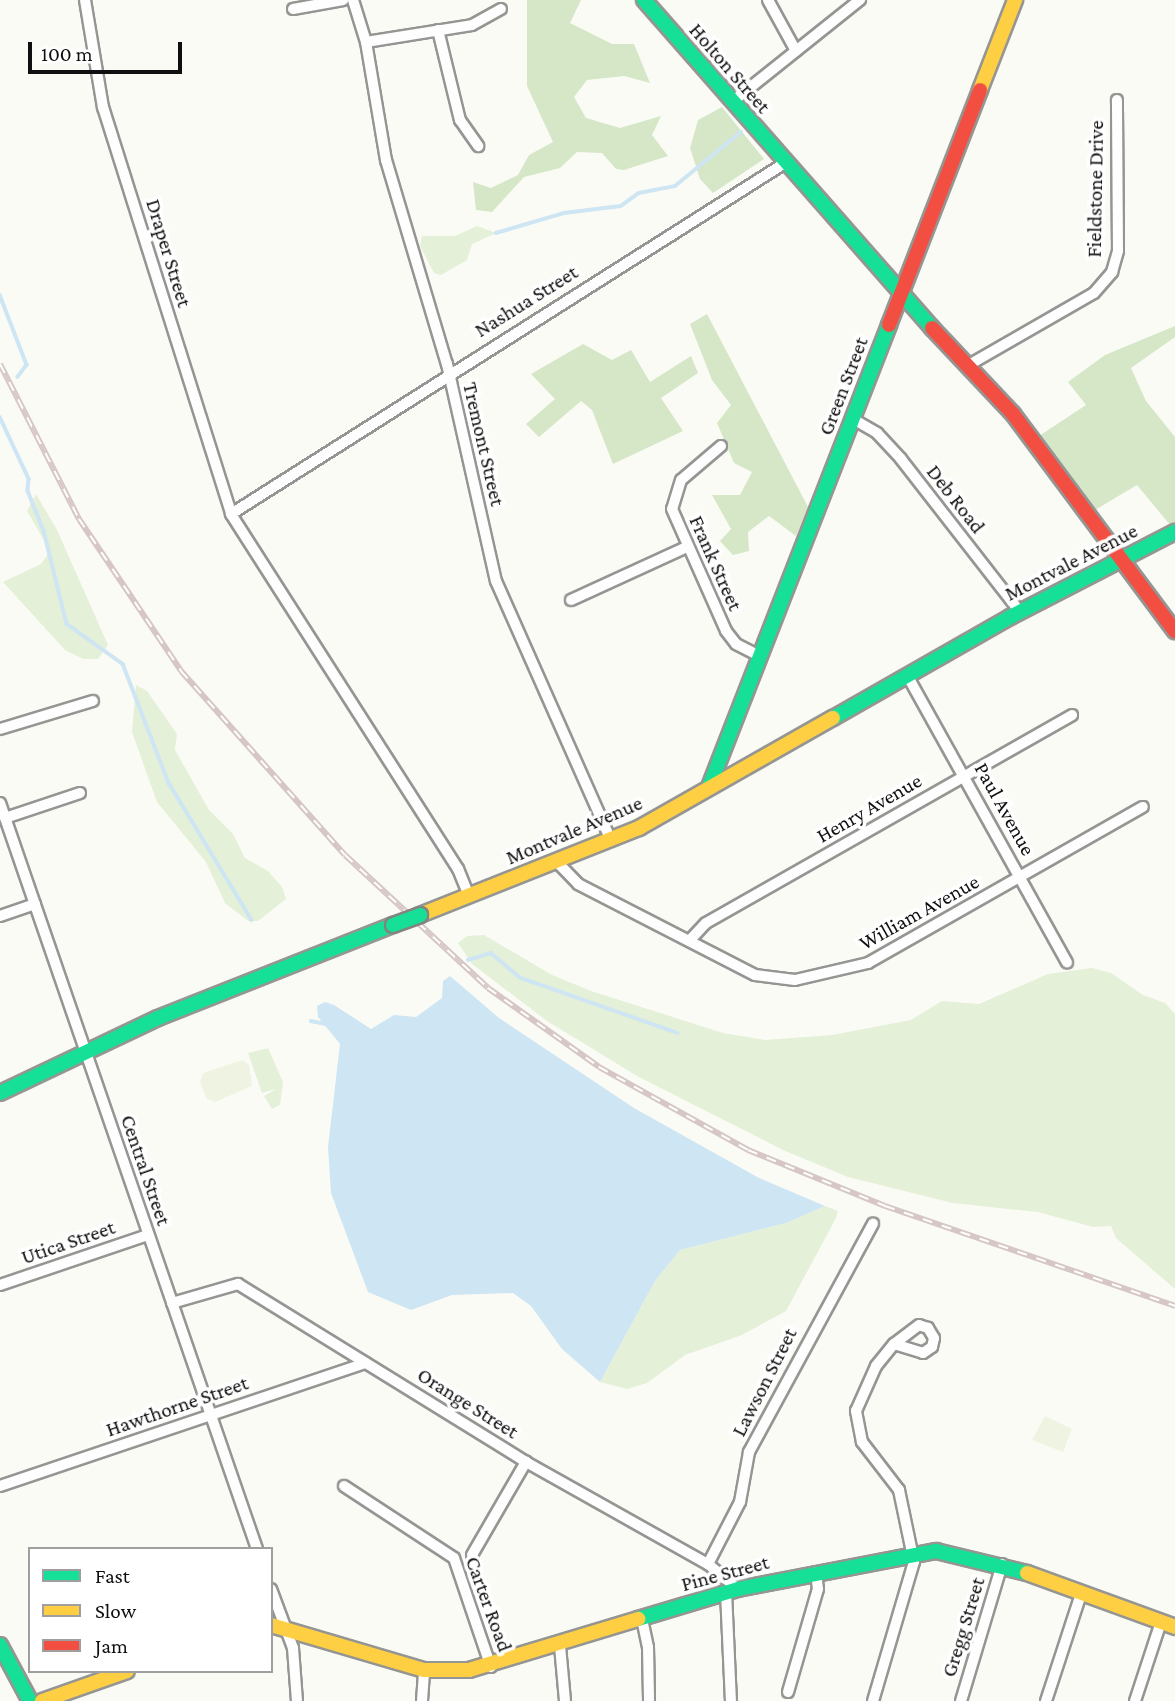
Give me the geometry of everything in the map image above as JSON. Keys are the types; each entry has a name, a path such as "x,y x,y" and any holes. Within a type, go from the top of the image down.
{"street":[{"name":"Draper Street","path":"85,0 106,115 231,514"},
{"path":"293,9 343,0"},
{"name":"Tremont Street","path":"353,0 366,42 400,215 449,375 499,589 611,841"},
{"name":"Holton Street","path":"644,0 785,163"},
{"path":"768,0 796,51"},
{"path":"732,102 860,0"},
{"name":"Green Street","path":"709,787 1015,0"},
{"path":"366,42 478,23 501,9"},
{"path":"438,30 460,120 478,146"},
{"name":"Fieldstone Drive","path":"967,366 1088,297 1109,278 1118,251 1117,100"},
{"name":"Nashua Street","path":"231,514 785,163"},
{"path":"785,163 1021,425 1175,631"},
{"name":"Deb Road","path":"853,419 877,433 901,459 1020,612"},
{"name":"Frank Street","path":"721,446 692,468 673,492 673,512 729,637 760,656"},
{"path":"231,514 458,869 469,896"},
{"name":"Montvale Avenue","path":"0,1093 86,1050 393,925 611,841 1020,612 1175,532"},
{"path":"571,600 687,547"},
{"name":"Paul Avenue","path":"907,675 1067,963"},
{"path":"0,729 93,701"},
{"name":"Henry Avenue","path":"690,940 706,923 1072,715"},
{"path":"2,811 80,793"},
{"name":"William Avenue","path":"557,862 578,884 759,976 803,979 868,963 1143,807"},
{"name":"Central Street","path":"2,811 256,1547"},
{"path":"0,916 34,904"},
{"name":"Lawson Street","path":"708,1564 740,1502 749,1452 873,1224"},
{"name":"Utica Street","path":"0,1285 148,1235"},
{"name":"Orange Street","path":"172,1303 235,1283 526,1462 708,1564 732,1590"},
{"path":"873,1701 914,1569 913,1553 899,1490 862,1443 855,1416 872,1372 894,1344"},
{"name":"Hawthorne Street","path":"0,1486 366,1363"},
{"path":"472,1555 526,1462"},
{"name":"Carter Road","path":"344,1486 454,1558 491,1667"},
{"name":"Pine Street","path":"279,1627 424,1670 491,1667 732,1590 913,1553 956,1552 1002,1564 1168,1625"},
{"name":"Gregg Street","path":"961,1701 1002,1564"},
{"path":"788,1692 818,1588 816,1572"},
{"path":"731,1701 732,1590"},
{"path":"1046,1701 1081,1594"},
{"path":"273,1598 279,1627 293,1653 297,1701"},
{"path":"642,1619 648,1647 649,1701"},
{"path":"1135,1701 1168,1625"},
{"path":"0,1645 30,1701"},
{"path":"560,1646 565,1701"},
{"path":"422,1701 424,1670"},
{"path":"42,1701 121,1673"}],"green space":[{"path":"527,0 581,0 570,23 612,44 634,44 650,83 624,76 587,80 574,97 586,118 620,128 661,116 652,135 668,156 624,170 616,169 602,153 577,152 560,168 524,177 492,212 476,210 473,182 491,188 518,175 529,155 553,142 527,86"},
{"path":"722,107 764,159 713,193 700,179 690,148 698,120"},
{"path":"477,226 496,233 472,244 467,260 441,275 434,273 420,246 422,236 455,236"},
{"path":"707,314 808,507 796,536 769,516 748,532 749,551 733,555 720,541 731,529 712,495 740,495 752,472 734,463 717,423 731,405 712,380 690,324"},
{"path":"1175,326 1175,337 1131,368 1146,401 1175,437 1175,524 1171,526 1137,485 1095,510 1039,436 1086,405 1068,382 1105,355"},
{"path":"583,344 612,360 631,350 650,382 691,356 698,373 661,398 683,431 613,464 592,410 581,401 539,437 526,424 555,399 531,374"},
{"path":"36,494 57,530 108,645 98,659 83,659 65,650 3,582 41,564 50,551 27,511"},
{"path":"136,685 147,691 177,734 175,750 209,810 233,834 245,858 268,871 282,887 286,899 258,921 248,921 225,903 206,862 157,802 132,732"},
{"path":"484,935 552,975 591,991 723,1033 765,1040 832,1035 911,1020 942,1001 979,1004 1048,974 1092,968 1111,973 1143,995 1165,1003 1175,1014 1175,1289 1116,1238 1111,1226 1093,1227 1038,1212 953,1203 848,1177 783,1150 637,1076 547,1021 472,964 458,943 467,936"},
{"path":"268,1048 283,1082 280,1105 272,1109 264,1096 276,1089 262,1093 248,1053"},
{"path":"243,1060 249,1065 252,1086 215,1102 207,1099 200,1082 203,1073"},
{"path":"825,1206 838,1211 835,1220 786,1311 742,1335 685,1355 647,1383 627,1389 600,1382 655,1281 680,1250 786,1223"},
{"path":"1045,1416 1072,1429 1063,1452 1032,1440"}],"water":[{"path":"450,976 499,1018 634,1108 759,1178 825,1206 786,1223 680,1250 655,1281 600,1382 562,1349 531,1306 513,1293 452,1295 411,1310 368,1292 331,1193 328,1147 340,1044 318,1017 317,1006 325,1002 334,1005 371,1029 394,1015 416,1017 442,998 443,981"}],"waterway":[{"path":"496,233 564,213 621,206 639,193 675,186 741,132"},
{"path":"0,295 27,365 18,377"},
{"path":"0,417 29,479 28,491 44,531 67,624 123,664 169,783 252,920"},
{"path":"468,960 491,953 521,978 678,1033"},
{"path":"311,1021 326,1024"}],"railway":[{"path":"0,364 79,519 181,671 345,855 488,988 599,1067 748,1150 885,1206 1175,1306"}],"traffic: fast":[{"path":"644,0 932,328"},
{"path":"709,787 889,325"},
{"path":"833,718 1010,617 1175,532"},
{"path":"393,925 420,915"},
{"path":"0,1093 158,1018 393,925"},
{"path":"638,1619 738,1589 936,1551 1027,1573"},
{"path":"0,1645 30,1701"}],"traffic: slow":[{"path":"980,90 1015,0"},
{"path":"420,915 639,828 833,718"},
{"path":"1027,1573 1175,1627"},
{"path":"273,1626 424,1670 469,1670 638,1619"},
{"path":"42,1701 121,1673"}],"traffic: jam":[{"path":"889,325 980,90"},
{"path":"932,328 1013,414 1175,631"}]}
